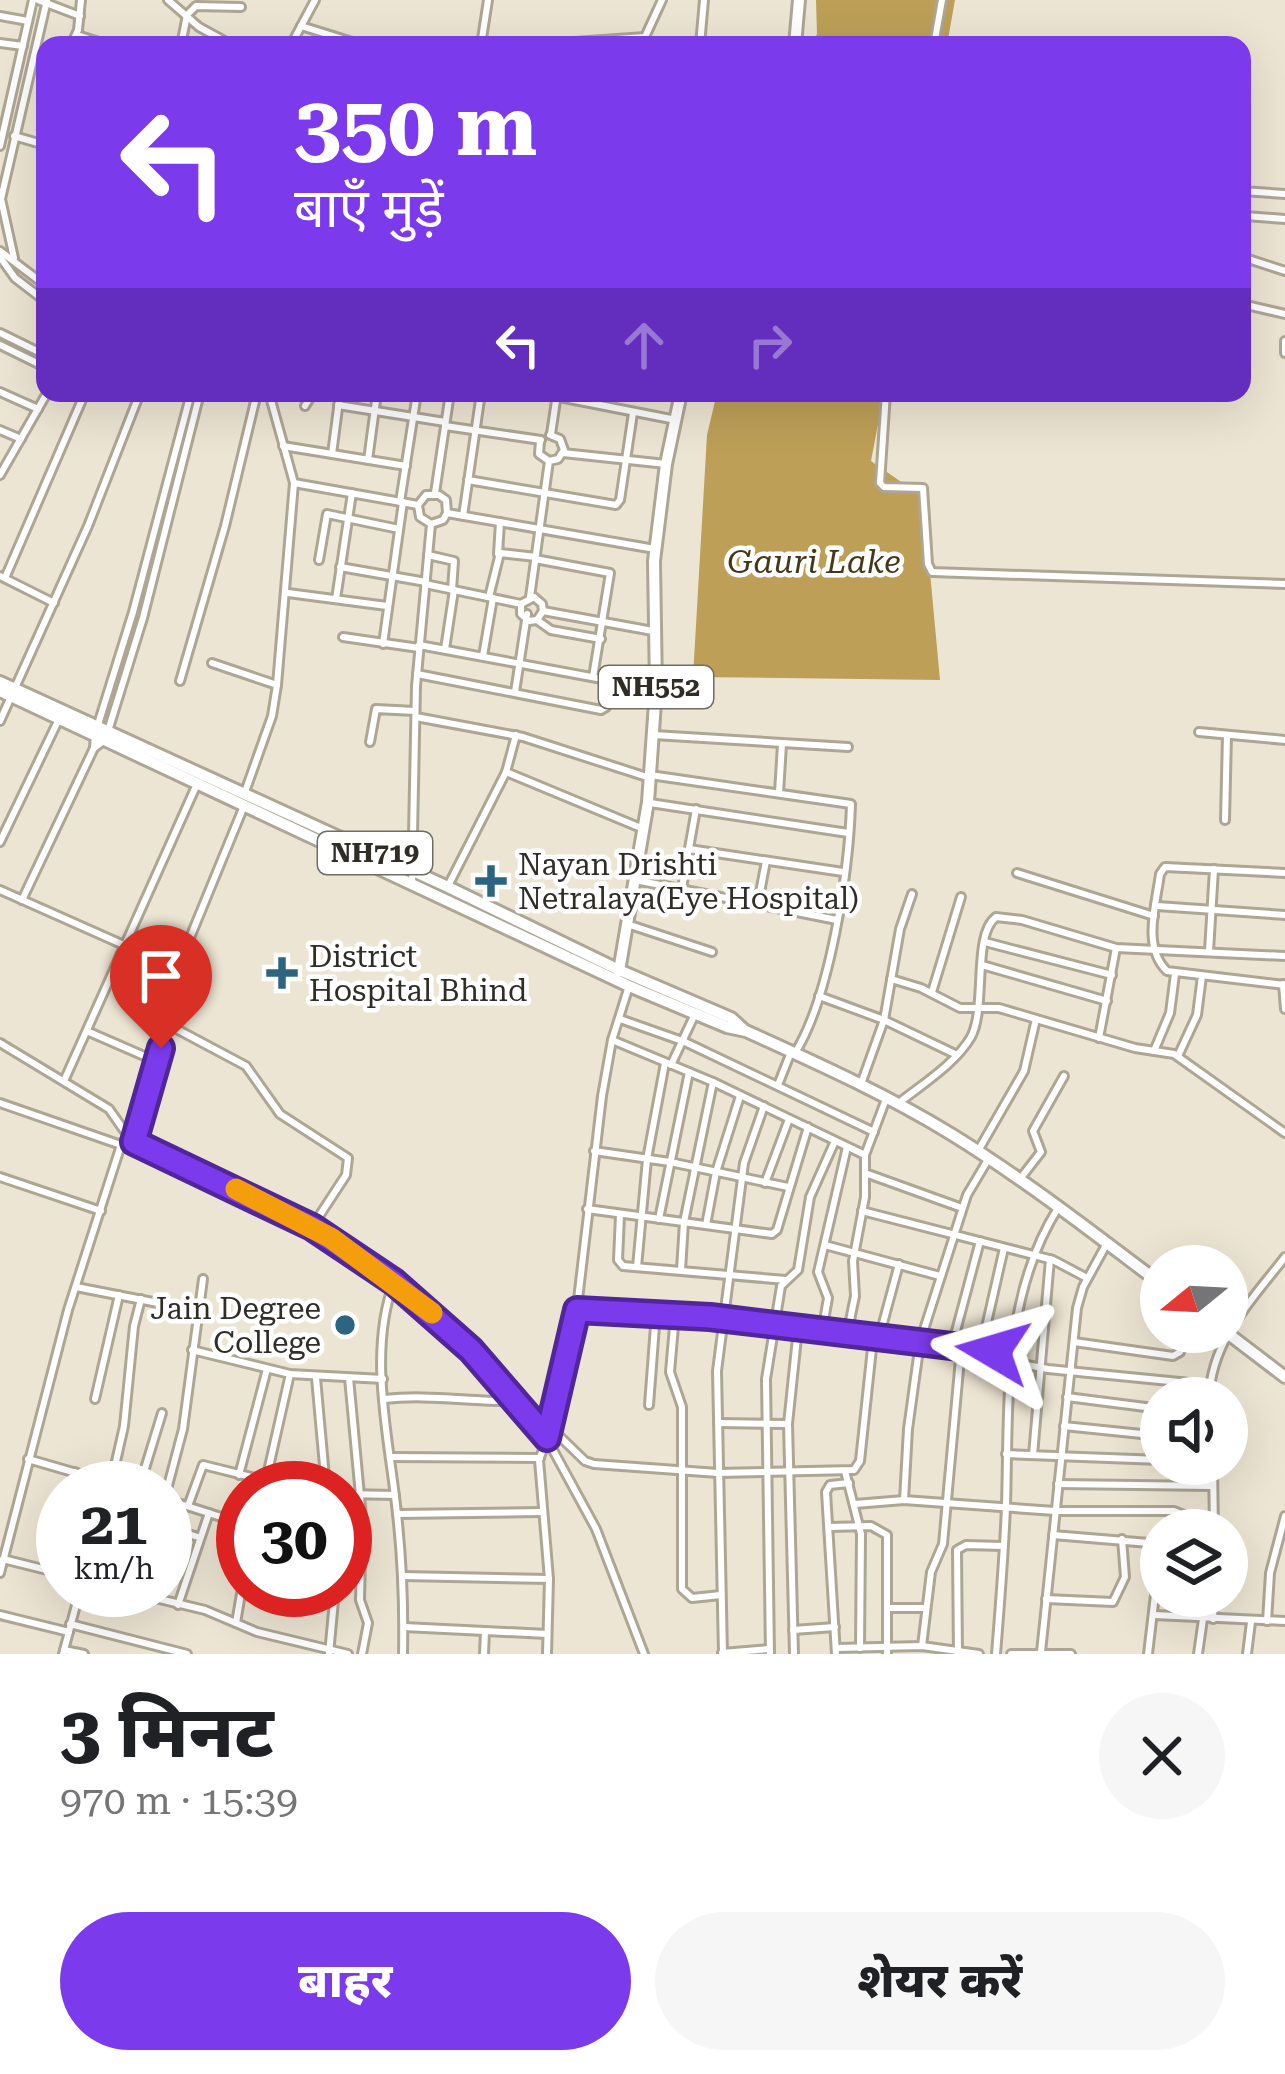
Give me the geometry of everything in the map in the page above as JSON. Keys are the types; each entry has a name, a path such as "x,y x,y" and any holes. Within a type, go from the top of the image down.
{"highway":[{"path":"796,36 799,0"},
{"name":"NH552","path":"622,979 650,777 656,689 656,549 679,402"},
{"name":"NH719","path":"0,682 8,692 59,719 102,732 197,784 448,886 622,979 731,1018 746,1031"},
{"name":"NH719","path":"8,692 102,732 412,885 861,1084 984,1155 1140,1268"},
{"path":"1248,1349 1285,1377"}],"street":[{"path":"79,36 82,0"},
{"path":"168,0 216,36"},
{"path":"296,36 315,0"},
{"path":"482,36 488,0"},
{"path":"645,36 662,0"},
{"path":"701,36 704,0"},
{"path":"936,36 942,0"},
{"path":"42,1 80,16"},
{"path":"36,294 15,278 5,254 2,199 10,103 20,87 28,21 42,1"},
{"path":"0,146 42,1"},
{"path":"183,36 187,14 202,4 241,7"},
{"path":"0,16 28,21"},
{"path":"301,26 333,36"},
{"path":"575,36 576,30"},
{"path":"0,43 22,46"},
{"path":"0,101 10,103"},
{"path":"7,134 36,142"},
{"path":"1251,192 1285,194"},
{"path":"1251,216 1285,219"},
{"path":"5,254 36,278"},
{"path":"1251,260 1285,271"},
{"path":"1251,306 1285,314"},
{"path":"0,333 36,351"},
{"path":"1285,341 1285,353"},
{"path":"0,345 36,363"},
{"path":"0,392 38,409"},
{"path":"0,475 42,402"},
{"path":"54,603 3,577 81,402"},
{"path":"0,721 8,692 54,603 136,402"},
{"path":"22,900 102,732 192,402"},
{"path":"180,681 255,402"},
{"path":"0,1573 100,1211 158,1062 180,970 272,716 288,593 294,483 271,402"},
{"path":"305,406 307,402"},
{"path":"332,454 338,402"},
{"path":"368,460 376,402"},
{"path":"383,644 415,402"},
{"path":"435,494 449,402"},
{"path":"463,516 479,402"},
{"path":"550,435 556,402"},
{"path":"584,402 676,420"},
{"path":"885,402 880,483 923,488 932,572 1285,584"},
{"path":"338,405 541,440 550,435"},
{"path":"468,481 616,505 633,413"},
{"path":"0,430 21,439"},
{"path":"550,435 562,442 563,453"},
{"path":"541,440 539,454 549,461"},
{"path":"283,446 406,466"},
{"path":"549,461 563,453 666,464"},
{"path":"515,692 549,461"},
{"path":"294,483 418,505"},
{"path":"336,599 352,493"},
{"path":"435,494 446,500 448,513 431,524 421,518 418,505 423,497 435,494"},
{"path":"448,513 656,549"},
{"path":"320,560 324,516 399,529"},
{"path":"483,656 500,522"},
{"path":"412,885 417,674 431,524"},
{"path":"498,554 610,572 593,677"},
{"path":"428,555 454,561 445,649"},
{"path":"340,567 491,597 528,609 655,631"},
{"path":"288,593 388,605"},
{"path":"528,609 540,601 543,611"},
{"path":"528,609 551,630 601,639"},
{"path":"343,637 445,649 656,689"},
{"path":"212,663 277,685"},
{"path":"417,674 601,710 606,707 611,681"},
{"path":"370,742 376,709 516,735 650,777 850,802 837,920 819,996 810,1028 778,1085"},
{"path":"0,842 59,719"},
{"path":"1199,732 1285,740"},
{"path":"448,886 506,772 516,735"},
{"path":"653,735 848,747"},
{"path":"1225,820 1227,735"},
{"path":"779,793 782,744"},
{"path":"506,772 644,830"},
{"path":"64,1081 197,784"},
{"path":"648,802 848,833"},
{"path":"682,888 696,809"},
{"path":"689,848 843,872"},
{"path":"758,904 766,861"},
{"path":"1285,873 1165,867 1154,916 1160,965 1175,973 1284,985 1285,1009"},
{"path":"1209,951 1214,868"},
{"path":"1017,873 1154,916"},
{"path":"634,880 837,920"},
{"path":"0,890 180,970"},
{"path":"861,1084 884,1020 900,929 912,893"},
{"path":"932,992 961,897"},
{"path":"1156,906 1285,915"},
{"path":"847,1335 855,1296 854,1251 865,1155 892,1101 957,1055 974,1030 991,920 1010,917 1115,948 1285,956"},
{"path":"627,925 712,952"},
{"path":"985,942 1112,975"},
{"path":"1099,1038 1115,948"},
{"path":"982,965 1107,1001"},
{"path":"1154,1051 1170,1012 1175,973"},
{"path":"1178,1056 1197,1015 1202,976"},
{"path":"547,1654 548,1579 540,1458 577,1310 594,1151 622,979"},
{"path":"891,979 932,992 960,1008 999,1008 1178,1056 1285,1133"},
{"path":"819,996 957,1055"},
{"path":"637,1268 647,1159 668,1064 685,1042 695,1014"},
{"path":"619,1018 685,1042 874,1132"},
{"path":"904,1499 920,1342 962,1208 1024,1071 1036,1019"},
{"path":"167,1024 246,1066 267,1100 286,1119 345,1154 349,1162 346,1175 312,1227"},
{"path":"88,1032 158,1062"},
{"path":"612,1040 865,1155"},
{"path":"0,1043 109,1109 131,1139 312,1227 394,1282 471,1350 547,1438 596,1529 644,1654"},
{"path":"659,1219 689,1072"},
{"path":"1020,1179 1041,1152 1033,1131 1064,1076"},
{"path":"681,1270 694,1167 713,1082"},
{"path":"706,1225 716,1172 741,1095"},
{"path":"0,1103 122,1145"},
{"path":"764,1106 742,1178 717,1371 722,1654 770,1652 765,1393 782,1286 798,1270 810,1197 835,1141"},
{"path":"765,1183 790,1118"},
{"path":"587,1209 775,1232 808,1127"},
{"path":"822,1331 828,1298 818,1272 848,1147"},
{"path":"594,1151 788,1187"},
{"path":"865,1174 962,1208"},
{"path":"0,1178 100,1211"},
{"path":"996,1654 1016,1317 1033,1256 1058,1208"},
{"path":"862,1210 1050,1259 1087,1278"},
{"path":"620,1214 619,1263 786,1280"},
{"path":"922,1646 931,1572 943,1544 957,1347 980,1241"},
{"path":"825,1244 940,1276"},
{"path":"1041,1652 1080,1295 1107,1244"},
{"path":"981,1349 1004,1248"},
{"path":"1248,1304 1285,1257"},
{"path":"1033,1455 1050,1259"},
{"path":"551,1428 594,1464 718,1473 854,1470 860,1462 876,1338 899,1264"},
{"path":"175,1461 203,1279"},
{"path":"394,1282 383,1322 383,1378 403,1576 404,1654"},
{"path":"76,1287 199,1311"},
{"path":"95,1399 119,1295"},
{"path":"116,1461 141,1299"},
{"path":"577,1310 725,1318 981,1349 1011,1362 1140,1378"},
{"path":"649,1405 656,1313"},
{"path":"675,1314 670,1372 682,1408 683,1594 692,1598 721,1595"},
{"path":"794,1654 788,1424 798,1328"},
{"path":"1073,1342 1140,1351"},
{"path":"193,1350 290,1374 383,1378"},
{"path":"243,1461 267,1369"},
{"path":"270,1461 290,1374"},
{"path":"316,1377 324,1461"},
{"path":"349,1378 357,1461"},
{"path":"384,1399 426,1394 516,1401"},
{"path":"1067,1397 1140,1406"},
{"path":"147,1461 162,1413"},
{"path":"718,1423 788,1424"},
{"path":"1064,1426 1140,1434"},
{"path":"1006,1454 1140,1459"},
{"path":"391,1457 540,1458"},
{"path":"28,1459 36,1461"},
{"path":"192,1495 203,1466 216,1469"},
{"path":"845,1471 860,1526 860,1648"},
{"path":"849,1483 827,1487 836,1651 922,1646 979,1654"},
{"path":"1058,1484 1213,1486 1214,1509"},
{"path":"372,1494 395,1495"},
{"path":"855,1504 904,1499 1006,1509 1140,1511"},
{"path":"192,1507 216,1515"},
{"path":"397,1514 542,1512"},
{"path":"192,1557 209,1513"},
{"path":"1268,1621 1273,1560 1285,1516"},
{"path":"829,1527 878,1527 887,1535 887,1651"},
{"path":"192,1535 198,1537"},
{"path":"1053,1535 1140,1541"},
{"path":"1046,1599 1113,1601 1124,1577 1122,1539"},
{"path":"958,1653 957,1550 966,1545 1003,1546"},
{"path":"3,1559 36,1567"},
{"path":"403,1576 548,1579"},
{"path":"887,1608 927,1607"},
{"path":"192,1608 256,1632 348,1654"},
{"path":"0,1615 188,1654"},
{"path":"72,1617 63,1652 84,1654"},
{"path":"236,1623 237,1617"},
{"path":"329,1652 332,1617"},
{"path":"362,1654 366,1617"},
{"path":"1148,1654 1154,1617"},
{"path":"1178,1617 1285,1621"},
{"path":"1198,1654 1203,1618"},
{"path":"1247,1654 1251,1620"},
{"path":"404,1627 548,1634"},
{"path":"793,1630 836,1627"},
{"path":"484,1654 485,1631"},
{"path":"1011,1654 1071,1654"}],"water":[{"path":"816,0 955,0 949,36 817,34"},
{"name":"Gauri Lake","path":"715,402 882,402 871,461 923,497 940,680 693,677 707,435"}],"slow traffic":[{"path":"236,1189 331,1238 432,1313"}],"place":[{"name":"Nayan Drishti Netralaya(Eye Hospital)","path":"491,881"},
{"name":"District Hospital Bhind","path":"282,973"},
{"name":"Jain Degree College","path":"345,1325"}],"route":[{"path":"161,1048 134,1142 145,1151 227,1184 348,1249 428,1309 471,1350 547,1438 577,1310 710,1317 993,1351"}]}
